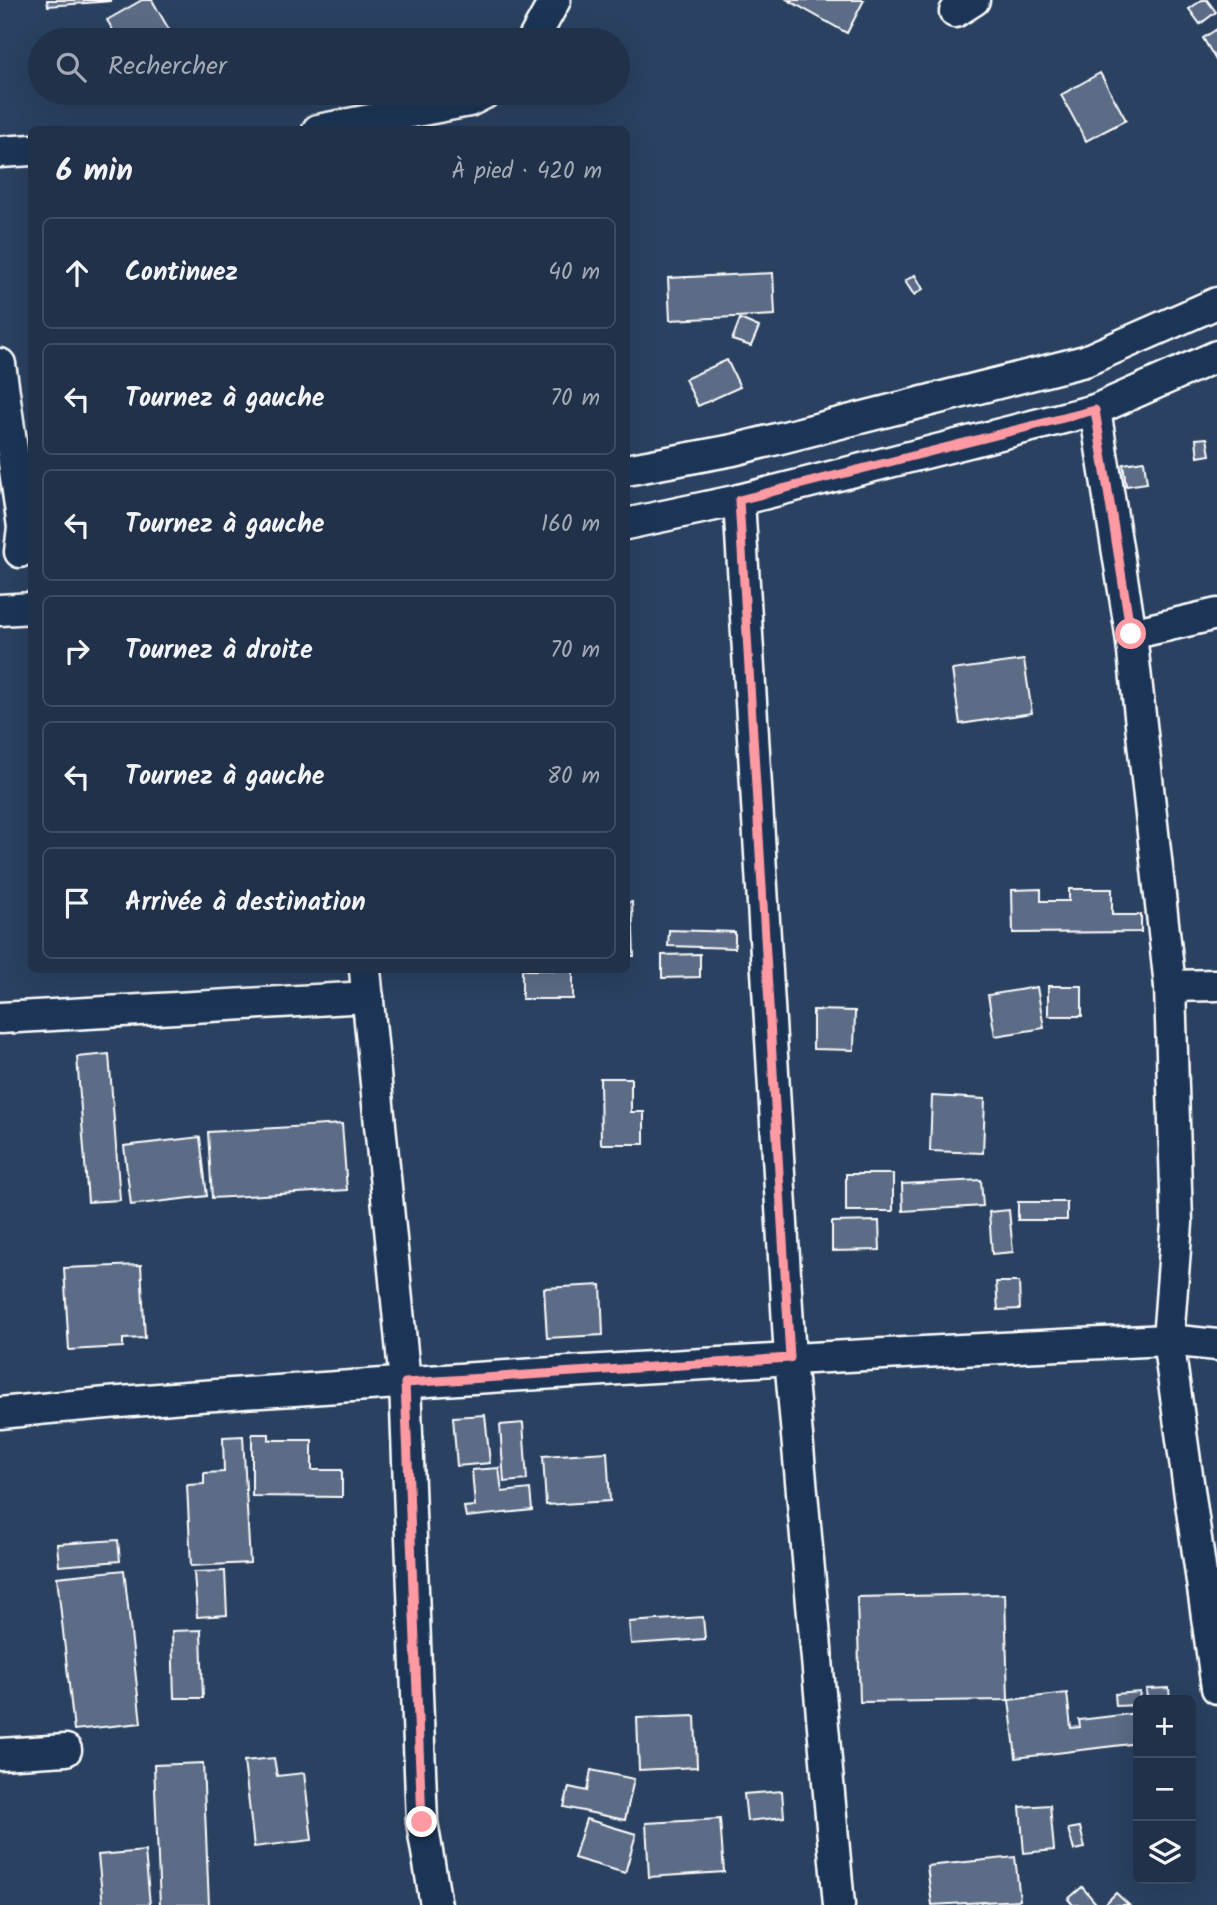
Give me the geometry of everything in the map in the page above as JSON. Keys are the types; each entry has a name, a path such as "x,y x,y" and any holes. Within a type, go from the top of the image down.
{"street":[{"path":"540,28 555,0"},
{"path":"339,126 448,105"},
{"path":"0,152 28,150"},
{"path":"630,469 733,450 1084,361 1217,303"},
{"path":"630,523 739,500 1095,410 1217,356"},
{"path":"0,363 23,527 17,552"},
{"path":"1095,410 1131,634 1170,986 1177,1223 1168,1340 1217,1688"},
{"path":"739,500 790,1358 839,1905"},
{"path":"0,610 28,608"},
{"path":"1131,634 1217,614"},
{"path":"0,1018 366,983 405,1383 422,1822 436,1905"},
{"path":"1170,986 1217,985"},
{"path":"0,1413 96,1403 790,1358 1168,1340 1217,1345"},
{"path":"0,1754 66,1750"}],"building":[{"path":"47,0 111,0 111,1 48,6"},
{"path":"142,0 152,0 168,28 112,28 107,20"},
{"path":"788,0 864,0 847,33"},
{"path":"1202,0 1207,0 1216,12 1200,24 1189,9"},
{"path":"1217,29 1217,62 1203,38"},
{"path":"1100,73 1126,120 1086,141 1061,95"},
{"path":"773,273 775,315 670,320 668,278"},
{"path":"915,275 923,289 914,295 905,281"},
{"path":"740,319 759,327 751,346 732,340"},
{"path":"727,360 740,387 698,406 685,379"},
{"path":"1207,438 1210,455 1198,457 1196,439"},
{"path":"1144,461 1147,483 1126,486 1123,464"},
{"path":"1024,660 1032,713 960,724 952,670"},
{"path":"1041,889 1041,901 1069,901 1069,889 1112,889 1112,915 1141,915 1141,932 1013,933 1012,890"},
{"path":"632,902 634,956 630,956"},
{"path":"669,930 735,932 735,948 668,946"},
{"path":"700,954 700,977 662,978 662,955"},
{"path":"522,973 573,973 573,999 522,999"},
{"path":"1048,986 1082,986 1082,1016 1048,1016"},
{"path":"1037,987 1044,1028 995,1036 988,995"},
{"path":"813,1010 855,1011 854,1050 813,1049"},
{"path":"109,1054 120,1200 88,1202 77,1057"},
{"path":"600,1078 631,1078 631,1112 644,1112 644,1144 601,1144"},
{"path":"932,1096 985,1099 983,1153 930,1151"},
{"path":"342,1124 347,1190 212,1198 208,1132"},
{"path":"200,1137 207,1196 131,1205 124,1146"},
{"path":"846,1174 893,1174 893,1211 846,1211"},
{"path":"981,1180 983,1206 903,1211 902,1184"},
{"path":"1018,1202 1067,1202 1067,1220 1018,1220"},
{"path":"1009,1210 1013,1252 992,1254 989,1212"},
{"path":"879,1221 880,1250 832,1251 832,1222"},
{"path":"141,1265 145,1338 123,1339 123,1347 69,1350 64,1268"},
{"path":"996,1282 1019,1282 1020,1309 998,1310"},
{"path":"601,1285 603,1335 547,1338 544,1288"},
{"path":"485,1415 490,1463 457,1466 453,1417"},
{"path":"523,1423 527,1480 504,1482 500,1425"},
{"path":"252,1434 269,1434 269,1440 312,1440 312,1470 342,1470 342,1497 252,1496"},
{"path":"243,1436 250,1563 191,1566 187,1485 204,1484 204,1473 224,1472 223,1437"},
{"path":"607,1452 610,1501 546,1505 543,1456"},
{"path":"499,1468 502,1492 530,1489 532,1510 466,1517 464,1507 475,1506 472,1470"},
{"path":"118,1540 120,1561 59,1566 57,1544"},
{"path":"124,1570 141,1723 74,1730 57,1577"},
{"path":"225,1571 227,1615 197,1617 194,1572"},
{"path":"1005,1594 1008,1700 860,1702 857,1597"},
{"path":"703,1617 705,1639 631,1644 629,1622"},
{"path":"201,1630 203,1698 174,1698 172,1631"},
{"path":"1169,1688 1170,1695 1147,1695 1146,1689"},
{"path":"1140,1692 1140,1695 1133,1695 1133,1705 1116,1706 1115,1694"},
{"path":"1067,1693 1071,1728 1080,1727 1079,1720 1133,1714 1133,1744 1016,1758 1009,1700"},
{"path":"695,1716 697,1767 639,1770 637,1718"},
{"path":"274,1758 277,1776 304,1773 312,1840 254,1847 244,1761"},
{"path":"203,1763 209,1905 160,1905 154,1765"},
{"path":"591,1770 634,1779 625,1820 564,1807 569,1787 587,1791"},
{"path":"782,1791 784,1817 747,1821 744,1794"},
{"path":"1050,1805 1054,1850 1024,1853 1020,1807"},
{"path":"586,1819 636,1834 625,1873 574,1858"},
{"path":"720,1819 724,1872 649,1877 646,1823"},
{"path":"1080,1827 1085,1848 1074,1850 1068,1829"},
{"path":"145,1851 150,1905 103,1905 98,1855"},
{"path":"1015,1857 1020,1900 932,1905 927,1866"},
{"path":"1082,1887 1095,1902 1091,1905 1073,1905 1068,1899"},
{"path":"1116,1893 1129,1905 1104,1905"}],"route":[{"path":"422,1822 405,1383 790,1358 739,500 1095,410 1131,634"}]}
